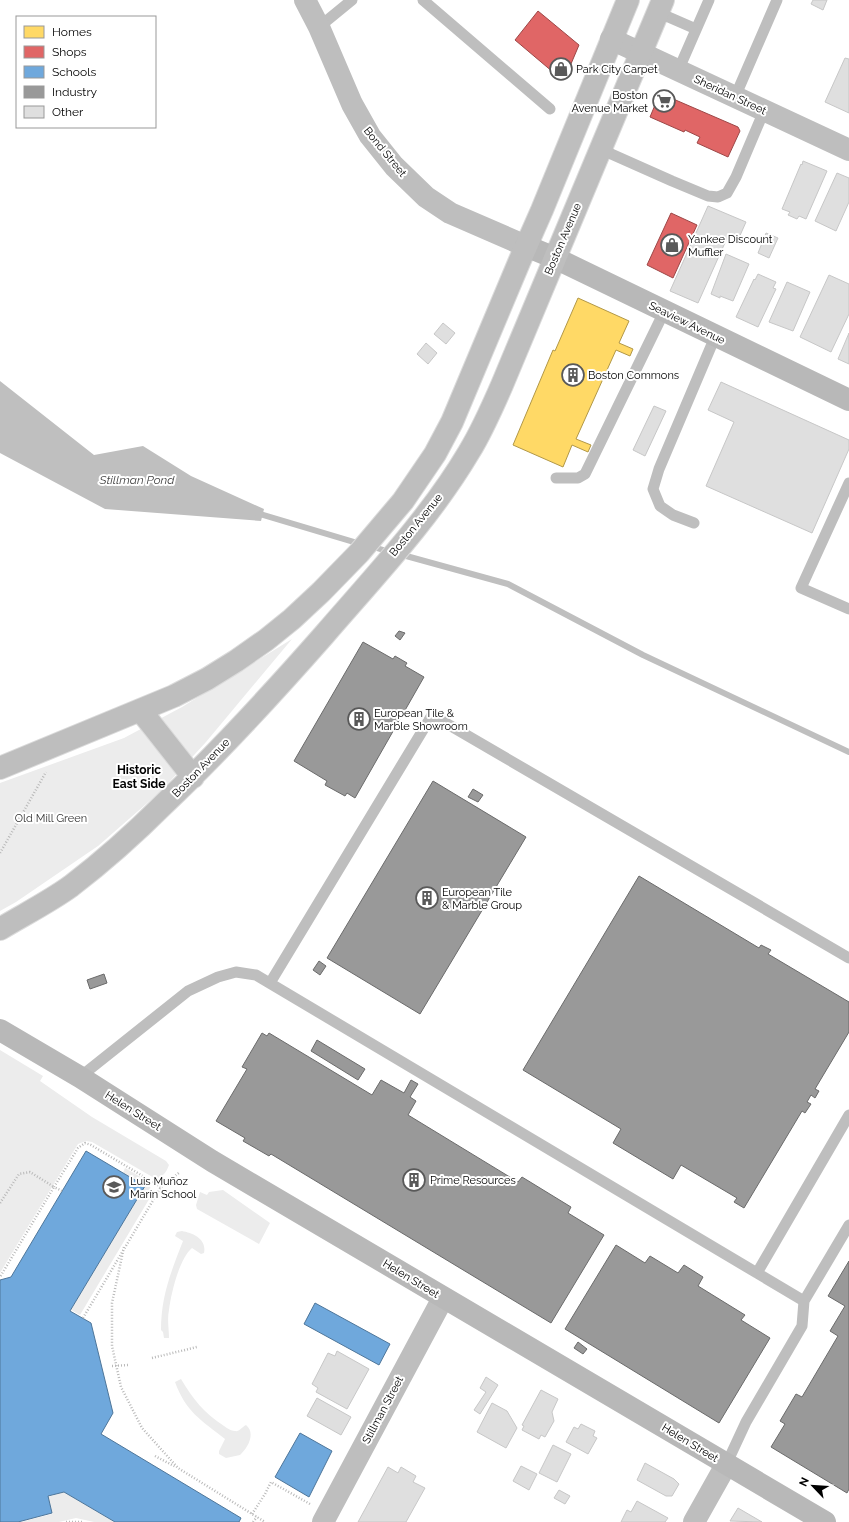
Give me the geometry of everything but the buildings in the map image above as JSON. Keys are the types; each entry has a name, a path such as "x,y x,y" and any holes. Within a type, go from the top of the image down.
{"main road":[{"name":"Bond Street","path":"305,0 319,26 352,104 370,136 394,166 426,197 450,213 526,246"},
{"path":"0,768 141,711 207,679 266,640 292,619 321,592 359,552 403,501 435,454 452,422 542,210 628,0"},
{"name":"Boston Avenue","path":"0,929 69,887 118,849 193,777 286,678 430,510 469,452 487,419 660,6"},
{"name":"Sheridan Street","path":"611,39 849,150"},
{"path":"572,136 600,149"},
{"path":"141,711 193,777"},
{"name":"Stillman Street","path":"318,1513 443,1298"},
{"path":"694,1522 726,1465"}],"street":[{"name":"Seaview Avenue","path":"526,246 555,258 664,312 849,400"},
{"name":"Helen Street","path":"0,1030 80,1077 212,1161 825,1522"}],"lane":[{"path":"319,26 352,0"},
{"path":"423,0 550,109"},
{"path":"678,71 709,0"},
{"path":"735,97 777,0"},
{"path":"660,6 696,29"},
{"path":"600,149 708,196 718,197 727,193 736,177 764,111"},
{"path":"556,478 578,478 585,474 664,312"},
{"path":"694,523 673,515 660,506 653,489 659,469 716,337"},
{"path":"849,483 801,588 849,609"},
{"path":"270,983 432,715 849,958"},
{"path":"80,1077 188,991 218,977 236,972 256,975 804,1301"},
{"path":"757,1273 849,1115"},
{"path":"726,1465 746,1422 802,1326 804,1301 849,1225"}],"path":[{"path":"0,853 46,772"},
{"path":"0,1277 78,1148 85,1143 91,1145 161,1187"},
{"path":"0,1203 19,1174 30,1172 62,1191"},
{"path":"83,1318 161,1187 180,1172"},
{"path":"124,1247 112,1303 112,1346 121,1387 142,1428 178,1468"},
{"path":"152,1358 197,1347"},
{"path":"112,1366 128,1365"},
{"path":"155,1456 178,1468 265,1522"},
{"path":"252,1514 271,1482 318,1513"},
{"path":"253,1522 256,1517"},
{"path":"66,1522 84,1522"}],"green space":[{"name":"Old Mill Green","path":"292,639 206,742 161,791 98,846 16,902 0,911 0,783 124,738 182,707"},
{"path":"0,1050 43,1076 40,1081 92,1117 166,1161 169,1165 164,1174 156,1179 92,1142 86,1141 78,1144 0,1273"},
{"path":"125,1168 139,1176 147,1183 150,1187 151,1196 80,1315 71,1310 145,1186 123,1173"},
{"path":"223,1190 270,1223 259,1244 197,1209 196,1205 200,1192 207,1195 209,1192"},
{"path":"182,1231 195,1235 201,1240 204,1253 201,1254 192,1248 183,1260 176,1277 170,1303 168,1317 169,1338 164,1338 161,1330 163,1306 171,1274 183,1241 175,1236 177,1232"},
{"path":"181,1379 200,1405 217,1421 234,1431 238,1431 246,1425 249,1428 251,1436 250,1440 240,1455 226,1458 219,1454 225,1439 195,1415 189,1408 179,1392 175,1382"},
{"path":"64,1492 114,1522 94,1522 76,1518 59,1522 21,1522 52,1514 48,1497"}],"water":[{"name":"Stillman Pond","path":"0,381 94,455 143,446 191,476 264,509 261,521 105,509 0,453"}],"waterway":[{"path":"257,513 361,544"},
{"path":"370,546 390,552"},
{"path":"399,554 508,584 643,655 849,752"}],"place":[{"name":"Park City Carpet","path":"561,69"},
{"name":"Boston Avenue Market","path":"664,101"},
{"name":"Yankee Discount Muffler","path":"672,245"},
{"name":"Boston Commons","path":"573,375"},
{"name":"European Tile & Marble Showroom","path":"359,719"},
{"name":"European Tile & Marble Group","path":"427,898"},
{"name":"Prime Resources","path":"414,1180"},
{"name":"Luis Muñoz Marín School","path":"114,1187"}],"district":[{"name":"Historic East Side","path":"139,777"}]}
